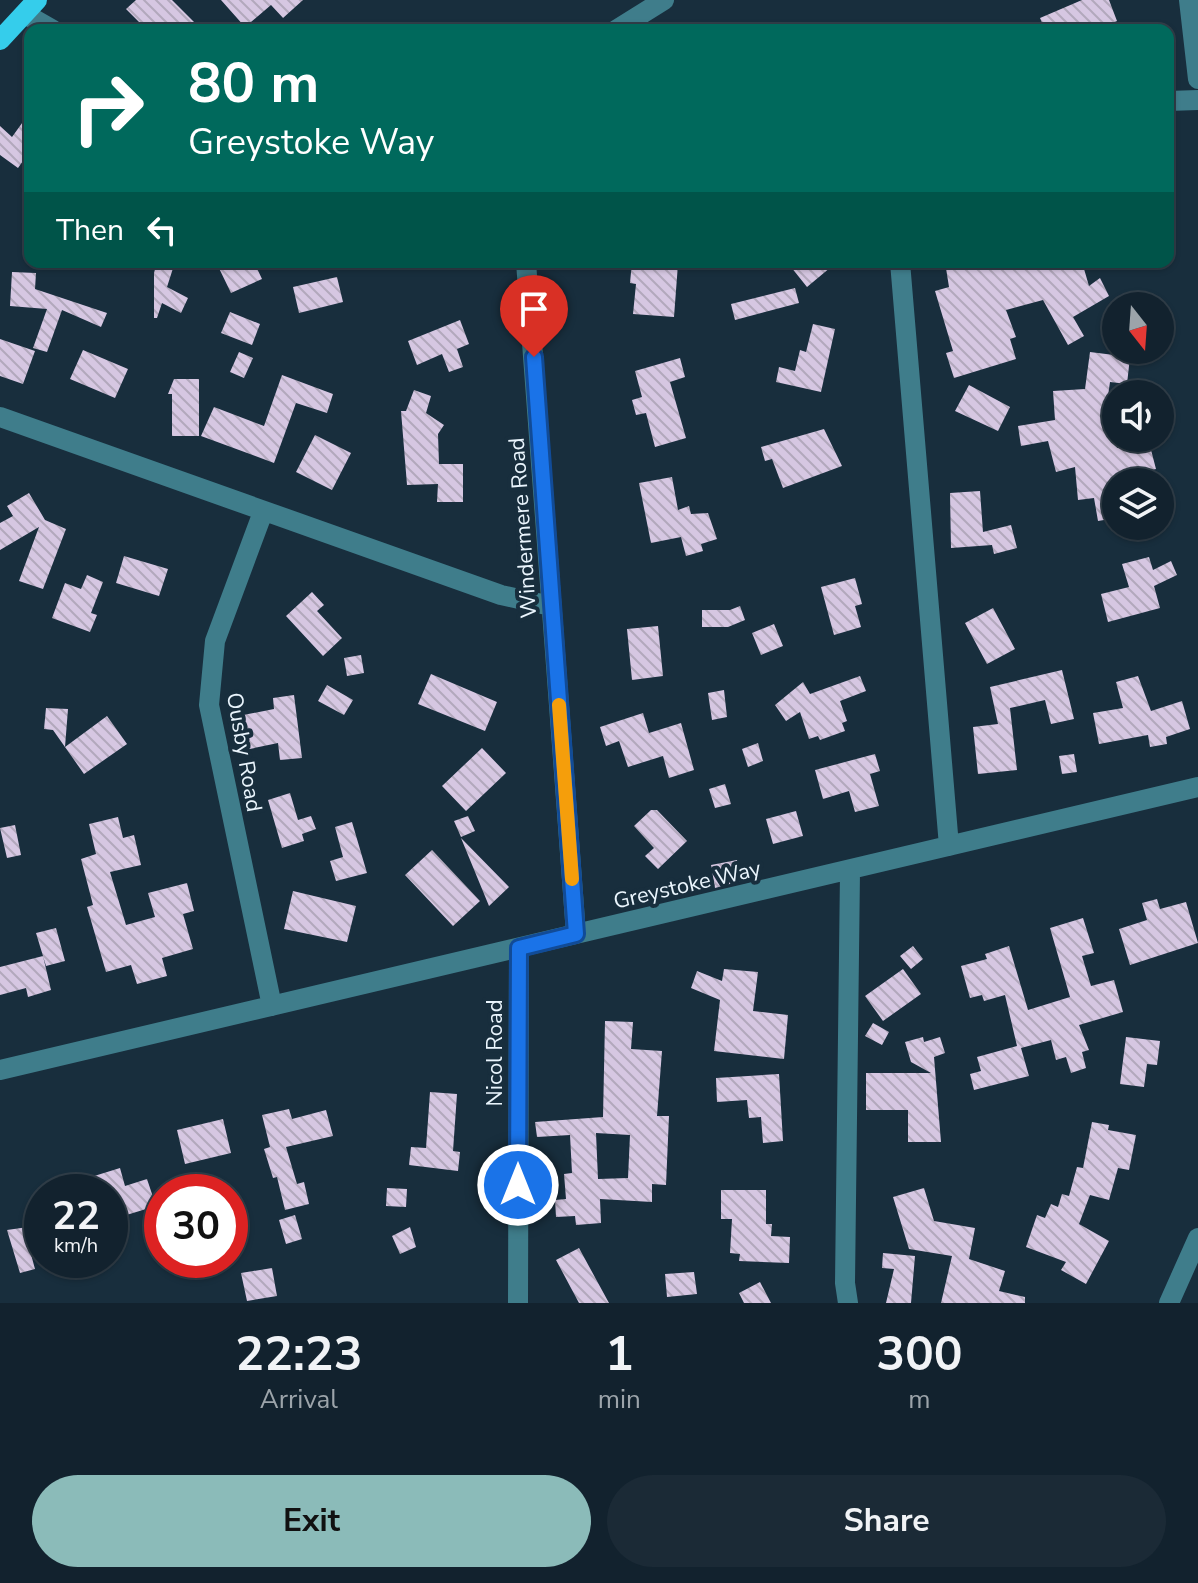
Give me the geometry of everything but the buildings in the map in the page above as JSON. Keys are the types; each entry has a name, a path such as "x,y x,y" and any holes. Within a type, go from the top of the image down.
{"main road":[{"path":"0,40 31,7"}],"street":[{"path":"626,24 664,0"},
{"path":"1189,0 1198,79"},
{"path":"31,7 47,24"},
{"path":"1174,101 1198,100"},
{"name":"Windermere Road","path":"526,268 576,934"},
{"path":"901,268 949,846"},
{"path":"0,417 501,595 551,606"},
{"name":"Ousby Road","path":"263,512 215,641 209,705 272,1006"},
{"name":"Greystoke Way","path":"0,1070 850,872 1198,787"},
{"path":"848,1303 845,1283 850,872"},
{"name":"Nicol Road","path":"518,1303 519,948"},
{"path":"1169,1303 1198,1238"}],"slow traffic":[{"path":"559,705 572,879"}],"route":[{"path":"518,1185 519,948 576,934 534,357"}]}
